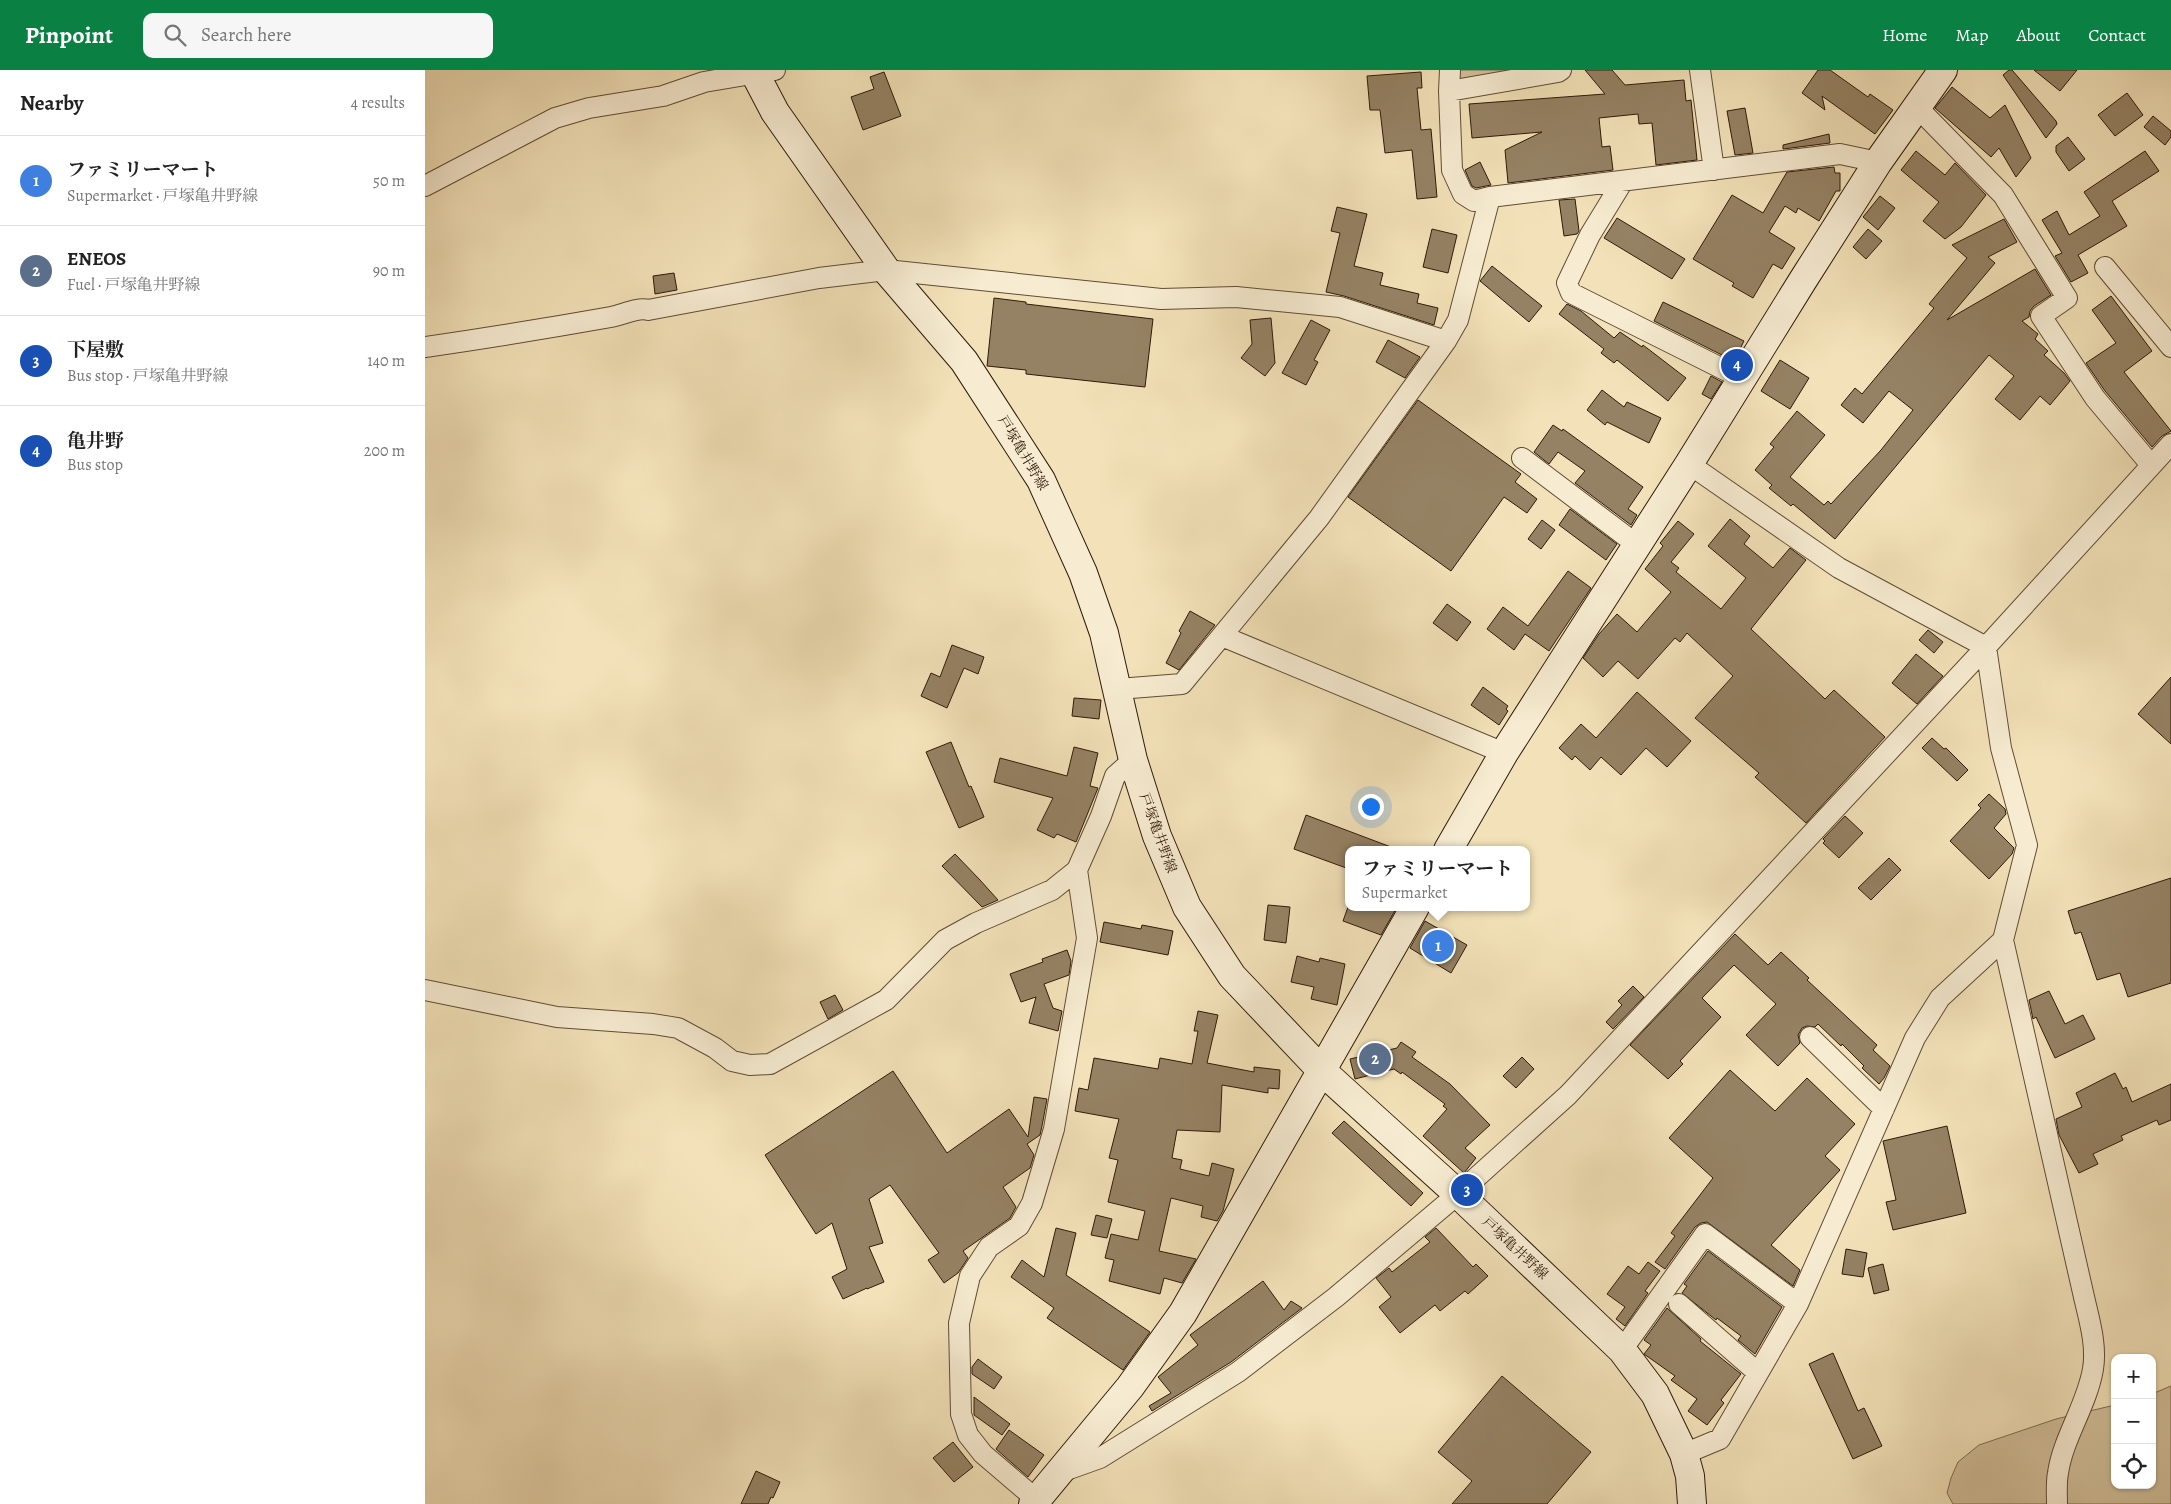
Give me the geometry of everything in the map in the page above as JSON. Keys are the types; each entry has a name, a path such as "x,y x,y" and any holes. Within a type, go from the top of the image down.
{"main road":[{"path":"1450,846 1504,753 1636,544 1689,464 1741,378 1878,162 1943,70"},
{"name":"戸塚亀井野線","path":"761,71 775,112 886,270 964,361 1041,480 1083,573 1104,633 1133,760 1157,836 1187,907 1232,976 1322,1071 1458,1194 1622,1350 1655,1394 1684,1454 1691,1476 1693,1504"},
{"path":"1035,1502 1130,1387 1183,1314 1413,911"}],"street":[{"path":"1450,70 1452,170 1463,194 1474,200 1840,154 1878,162"},
{"path":"1449,91 1561,70"},
{"path":"1700,70 1714,170"},
{"path":"425,186 555,118 589,108 663,96 704,82 761,71"},
{"path":"1058,1473 1101,1458 1238,1372 1336,1297 1458,1194 1568,1096 2164,455 2095,398 2041,316 2067,298 2003,195 1917,107"},
{"path":"1623,180 1590,235 1567,283 1571,293 1741,378"},
{"path":"1118,690 1182,684 1319,518 1447,342 1458,320 1490,197"},
{"path":"2105,267 2171,347"},
{"path":"425,347 522,333 619,316 643,308 648,310 819,278 886,270 1161,299 1236,297 1340,307 1447,342"},
{"path":"1522,458 1636,544"},
{"path":"1689,464 1839,568 1986,647"},
{"path":"1222,636 1504,753"},
{"path":"1986,647 2001,748 2027,845 2003,940 2093,1347 2093,1367 2086,1397 2058,1474 2057,1504"},
{"path":"425,990 557,1017 653,1024 678,1028 715,1048 732,1061 750,1065 770,1064 886,1000 945,940 976,923 1053,890 1077,870 1115,776 1133,760"},
{"path":"1035,1502 983,1454 968,1435 961,1414 959,1323 970,1276 989,1246 1019,1226 1032,1203 1054,1129 1087,938 1077,870"},
{"path":"1684,1454 1720,1439 1798,1304 1915,1038 1940,998 2003,940"},
{"path":"1810,1037 1884,1109"},
{"path":"1622,1350 1705,1234 1798,1304"},
{"path":"1679,1304 1758,1373"}],"shaded area":[{"path":"1458,70 1530,70 1458,83"},
{"path":"2171,1386 2171,1504 1953,1504 1947,1493 1958,1462 1979,1445 2056,1419 2111,1406 2111,1489 2156,1489 2156,1392"}],"building":[{"path":"1585,70 1612,70 1625,85 1684,80 1686,101 1691,100 1697,160 1656,165 1652,123 1639,124 1638,114 1599,118 1602,147 1610,146 1613,170 1508,183 1505,150 1542,132 1472,138 1469,104 1605,94"},
{"path":"1818,70 1830,70 1868,97 1870,94 1893,110 1875,134 1822,96 1825,110 1802,93"},
{"path":"2012,70 2056,121 2057,124 2046,138 2003,75"},
{"path":"2034,70 2077,70 2060,91"},
{"path":"884,72 901,116 863,130 851,97 874,89 870,77"},
{"path":"1421,72 1422,88 1417,88 1421,130 1431,129 1437,197 1417,199 1412,150 1385,153 1380,110 1370,110 1367,76"},
{"path":"1952,87 1990,118 2005,105 2031,158 2016,177 1999,148 1991,157 1935,108"},
{"path":"2127,93 2143,115 2115,136 2098,115"},
{"path":"1745,108 1753,153 1735,155 1727,111"},
{"path":"2153,116 2171,131 2171,137 2165,145 2144,127"},
{"path":"1829,134 1830,143 1783,149 1783,145"},
{"path":"2068,137 2085,159 2069,171 2056,152 2056,146"},
{"path":"1916,151 1945,175 1955,163 1986,195 1961,227 1945,239 1923,221 1939,202 1901,170"},
{"path":"2145,151 2159,171 2112,201 2127,226 2078,255 2088,273 2071,282 2055,256 2062,253 2042,220 2057,211 2069,235 2100,216 2084,192"},
{"path":"1480,162 1491,185 1476,188 1472,186 1465,170"},
{"path":"1834,167 1835,173 1840,173 1840,191 1836,191 1819,221 1798,208 1796,213 1785,206 1769,232 1795,248 1782,269 1773,264 1753,298 1732,286 1734,283 1693,259 1732,195 1763,213 1787,172"},
{"path":"1880,196 1895,208 1878,230 1863,217"},
{"path":"1575,199 1579,231 1577,234 1564,236 1559,200"},
{"path":"1337,207 1367,214 1354,266 1383,273 1380,285 1419,294 1417,303 1438,308 1434,325 1326,292 1340,233 1331,231"},
{"path":"1617,218 1685,259 1672,279 1604,238"},
{"path":"2004,219 2017,242 1988,257 1995,263 1947,320 2035,269 2051,295 2034,306 2030,311 2029,317 2022,321 2038,334 2035,339 2048,351 2044,355 2070,381 2050,405 2040,396 2020,420 1995,399 2014,376 1989,355 1835,539 1793,504 1791,506 1769,488 1772,485 1755,470 1774,447 1770,444 1797,411 1825,435 1790,477 1824,505 1828,501 1831,504 1881,450 1913,410 1889,391 1863,423 1841,405 1855,388 1862,394 1934,308 1929,304 1967,258 1952,245"},
{"path":"1432,229 1457,235 1448,273 1423,267"},
{"path":"1868,229 1882,241 1866,259 1853,247"},
{"path":"1492,266 1542,306 1529,322 1480,281"},
{"path":"674,273 677,290 655,294 653,276"},
{"path":"2111,296 2152,351 2124,372 2171,431 2162,436 2152,447 2105,391 2086,363 2116,343 2092,310"},
{"path":"994,298 1026,302 1026,304 1153,319 1145,387 1026,374 1026,370 987,366"},
{"path":"1663,302 1744,341 1734,361 1654,321"},
{"path":"1567,304 1581,311 1614,338 1620,332 1642,347 1643,345 1686,378 1668,401 1617,360 1614,363 1601,353 1604,349 1559,314"},
{"path":"1271,318 1275,363 1265,376 1241,358 1252,344 1250,320"},
{"path":"1311,320 1330,330 1314,360 1318,362 1306,385 1282,373"},
{"path":"1388,340 1420,357 1405,378 1376,362"},
{"path":"1780,360 1809,378 1790,409 1761,391"},
{"path":"1711,376 1722,382 1711,399 1702,394"},
{"path":"1602,390 1624,407 1627,402 1661,418 1649,443 1607,422 1605,425 1587,410"},
{"path":"1418,400 1521,474 1515,482 1537,499 1527,513 1504,497 1451,571 1348,497"},
{"path":"1553,425 1562,431 1563,429 1643,487 1628,509 1637,515 1631,525 1575,483 1585,471 1558,452 1549,464 1534,452"},
{"path":"1570,509 1617,544 1606,560 1559,525"},
{"path":"1730,519 1750,536 1744,544 1773,568 1790,548 1806,560 1751,629 1825,699 1834,690 1885,737 1806,823 1755,777 1759,773 1695,718 1733,676 1687,633 1680,642 1675,638 1638,679 1618,661 1603,677 1583,658 1599,634 1617,614 1637,632 1671,592 1645,569 1663,546 1660,543 1678,521 1694,534 1671,562 1679,568 1676,572 1721,609 1746,578 1708,546"},
{"path":"1542,520 1555,530 1541,549 1528,539"},
{"path":"1568,571 1591,588 1549,651 1525,634 1514,650 1487,629 1503,607 1528,626"},
{"path":"1447,604 1471,622 1457,641 1433,623"},
{"path":"1190,611 1215,625 1179,670 1166,663 1181,633 1179,631"},
{"path":"1928,630 1943,642 1934,653 1919,640"},
{"path":"952,645 984,657 978,674 964,668 947,708 921,696 931,673 940,677"},
{"path":"1916,654 1943,676 1917,704 1892,683"},
{"path":"2171,677 2171,744 2138,714"},
{"path":"1483,687 1508,706 1506,709 1508,711 1499,725 1471,705"},
{"path":"1637,692 1691,741 1667,767 1646,748 1621,775 1601,757 1590,770 1575,756 1572,760 1559,748 1581,724 1596,738"},
{"path":"1074,698 1101,700 1099,719 1072,716"},
{"path":"1932,738 1944,749 1946,748 1968,770 1957,781 1922,748"},
{"path":"951,742 969,787 971,786 984,817 959,828 926,752"},
{"path":"1074,747 1098,753 1090,786 1098,788 1076,842 1057,834 1054,838 1037,830 1053,798 994,782 1000,758 1067,776"},
{"path":"1989,794 2005,809 2006,814 1994,828 2014,848 2012,854 1989,879 1950,841 1981,808 1978,805"},
{"path":"1306,815 1388,846 1345,846 1345,868 1294,849"},
{"path":"1845,816 1863,833 1839,858 1823,843 1825,841 1823,839"},
{"path":"955,854 998,900 982,907 942,866"},
{"path":"1889,858 1901,870 1871,900 1858,888"},
{"path":"2171,878 2171,983 2128,997 2120,973 2097,980 2081,932 2075,934 2068,911"},
{"path":"1268,905 1290,907 1286,943 1264,940"},
{"path":"1347,911 1395,911 1381,935 1343,921"},
{"path":"1425,921 1467,945 1451,973 1410,948"},
{"path":"1104,922 1141,929 1142,925 1173,931 1168,955 1100,942"},
{"path":"1735,934 1768,965 1781,952 1809,978 1807,980 1877,1045 1873,1050 1890,1066 1879,1084 1862,1068 1864,1066 1842,1044 1841,1046 1818,1024 1815,1027 1807,1026 1802,1028 1798,1035 1800,1043 1778,1066 1746,1035 1776,1004 1734,965 1702,998 1721,1017 1680,1061 1683,1064 1668,1079 1630,1045"},
{"path":"1067,950 1071,961 1069,975 1044,984 1053,1008 1062,1011 1058,1031 1029,1023 1036,997 1021,1002 1010,974 1043,962 1042,959"},
{"path":"1297,956 1319,962 1320,958 1345,964 1337,1005 1311,999 1314,987 1291,982"},
{"path":"1633,986 1644,997 1613,1029 1606,1022 1622,1005 1618,1001"},
{"path":"2049,991 2065,1024 2083,1015 2095,1039 2055,1058 2036,1017 2033,1019 2029,1000"},
{"path":"835,995 843,1010 828,1019 820,1002"},
{"path":"1198,1011 1218,1015 1207,1063 1254,1072 1254,1067 1280,1070 1279,1089 1268,1088 1268,1093 1222,1085 1220,1132 1177,1130 1172,1158 1182,1160 1180,1169 1209,1176 1212,1163 1234,1169 1223,1211 1217,1221 1201,1217 1203,1206 1171,1198 1159,1251 1196,1259 1182,1283 1164,1278 1160,1294 1109,1281 1114,1260 1105,1258 1111,1234 1138,1240 1145,1211 1108,1202 1118,1160 1109,1158 1119,1119 1075,1111 1079,1088 1088,1090 1094,1058 1158,1069 1160,1058 1192,1064 1198,1031 1194,1031"},
{"path":"1401,1042 1416,1052 1412,1057 1450,1084 1490,1125 1465,1148 1476,1158 1464,1173 1423,1136 1447,1109 1443,1106 1445,1104 1402,1072 1401,1074 1394,1069 1355,1079 1350,1059 1397,1048"},
{"path":"1522,1057 1534,1069 1516,1088 1503,1076"},
{"path":"1730,1070 1775,1111 1807,1078 1855,1124 1825,1156 1840,1170 1771,1245 1800,1270 1793,1286 1707,1222 1695,1227 1665,1269 1655,1262 1675,1236 1671,1233 1713,1178 1669,1138"},
{"path":"893,1071 947,1153 1009,1109 1028,1137 1034,1097 1047,1099 1042,1126 1040,1135 1027,1144 1034,1155 1030,1168 1003,1187 1016,1207 1010,1218 963,1251 968,1258 958,1273 944,1283 928,1260 939,1253 890,1185 869,1199 883,1243 869,1247 884,1282 843,1299 832,1277 847,1269 832,1223 816,1234 765,1155"},
{"path":"2115,1073 2123,1089 2126,1087 2132,1102 2171,1084 2171,1120 2159,1125 2157,1120 2121,1136 2123,1140 2093,1154 2098,1164 2079,1173 2059,1135 2056,1119 2082,1107 2076,1093"},
{"path":"1344,1121 1423,1193 1411,1206 1332,1133"},
{"path":"1947,1126 1966,1213 1893,1230 1886,1202 1896,1200 1883,1141"},
{"path":"1096,1215 1112,1219 1107,1238 1091,1235"},
{"path":"1056,1228 1076,1233 1066,1275 1150,1332 1123,1370 1047,1318 1054,1308 1011,1277 1022,1260 1044,1277"},
{"path":"1436,1228 1473,1267 1476,1264 1488,1276 1468,1294 1465,1291 1440,1311 1435,1305 1400,1333 1379,1307 1391,1297 1376,1278 1389,1268 1392,1272 1430,1242 1425,1237"},
{"path":"1846,1249 1867,1253 1863,1277 1842,1274"},
{"path":"1708,1251 1782,1307 1755,1354 1738,1340 1741,1336 1717,1318 1716,1320 1682,1293 1687,1286 1684,1284"},
{"path":"1648,1262 1660,1271 1645,1291 1648,1293 1625,1326 1616,1319 1625,1307 1607,1294 1628,1266 1639,1274"},
{"path":"1883,1264 1889,1290 1874,1294 1868,1268"},
{"path":"1263,1281 1284,1310 1291,1301 1302,1308 1231,1362 1152,1411 1149,1406 1171,1393 1158,1377 1198,1345 1190,1335"},
{"path":"1667,1308 1701,1339 1700,1341 1741,1374 1721,1400 1724,1403 1707,1425 1688,1411 1697,1399 1671,1380 1675,1376 1644,1354 1651,1345 1644,1340"},
{"path":"1833,1353 1858,1411 1864,1408 1882,1446 1853,1459 1809,1364"},
{"path":"978,1359 1002,1377 994,1389 972,1374 972,1367"},
{"path":"1502,1376 1591,1452 1547,1504 1452,1504 1472,1481 1438,1452"},
{"path":"974,1397 1010,1424 1002,1435 974,1415"},
{"path":"1009,1430 1044,1455 1028,1477 996,1449"},
{"path":"953,1442 973,1467 954,1482 933,1458"},
{"path":"756,1471 780,1482 773,1498 771,1497 768,1504 741,1504"}],"place":[{"name":"亀井野","path":"1737,365"},
{"name":"ファミリーマート","path":"1438,946"},
{"name":"ENEOS","path":"1375,1059"},
{"name":"下屋敷","path":"1467,1190"}]}
